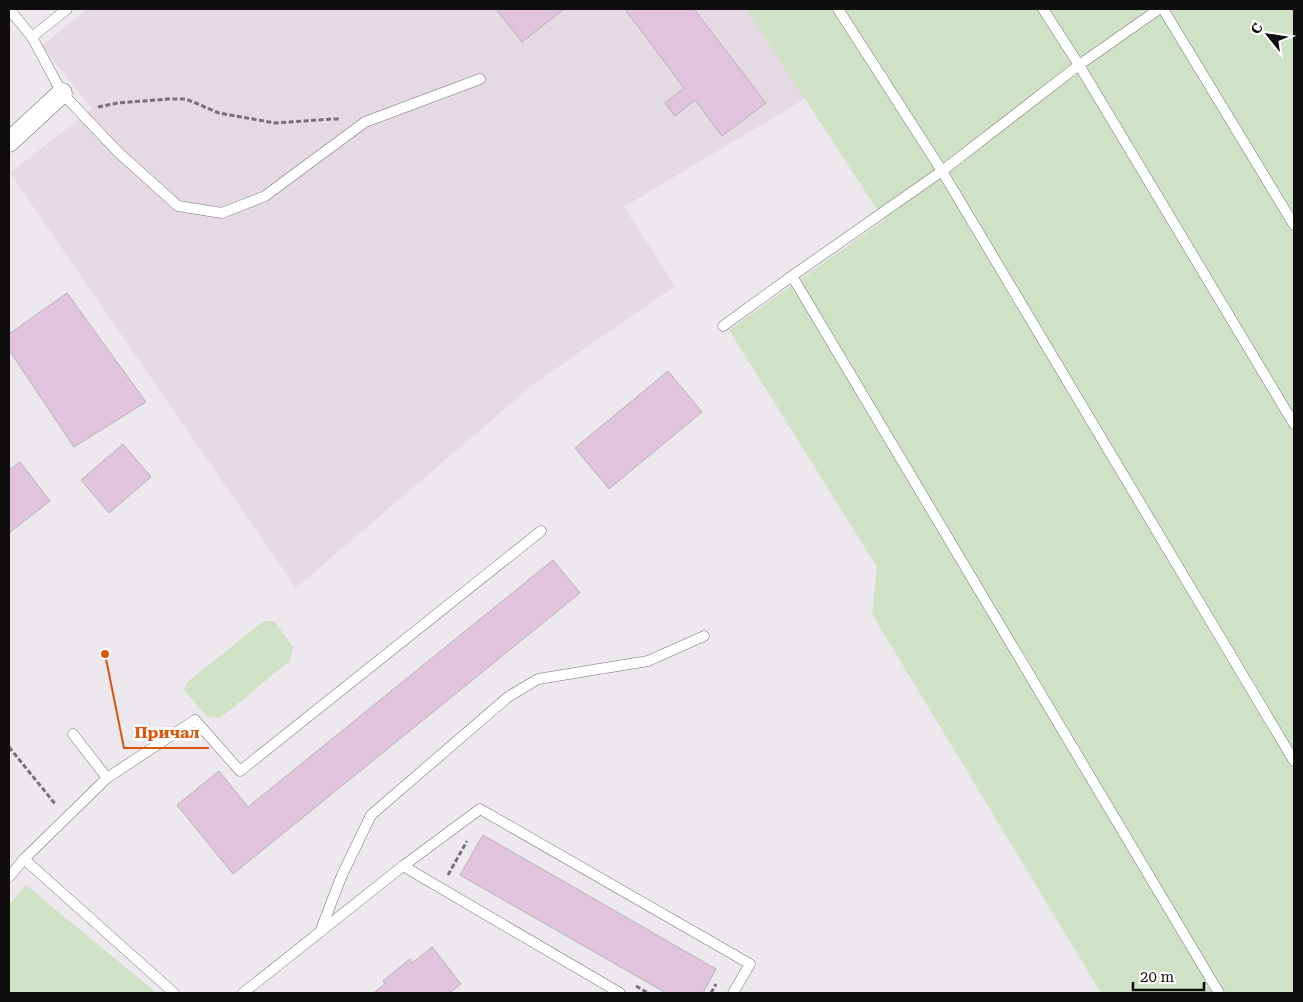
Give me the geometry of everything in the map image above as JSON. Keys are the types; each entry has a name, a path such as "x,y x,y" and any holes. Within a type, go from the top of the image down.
{"street":[{"path":"9,142 62,92"}],"lane":[{"path":"9,9 32,37 62,92 118,152 178,206 222,213 265,196 365,122 480,79"},
{"path":"32,37 67,9"},
{"path":"838,9 942,171 1294,761"},
{"path":"1043,9 1079,65 1294,424"},
{"path":"723,326 942,171 1079,65 1159,9"},
{"path":"1163,9 1294,225"},
{"path":"792,276 1219,993"},
{"path":"9,876 107,778 195,720 240,771 542,531"},
{"path":"319,933 342,875 371,815 508,697 538,679 648,661 704,636"},
{"path":"73,734 107,778"},
{"path":"243,993 403,866 480,809 750,964 732,993"},
{"path":"24,859 174,993"},
{"path":"403,866 620,993"}],"path":[{"path":"80,111 117,103 186,99 218,114 275,123 332,119 365,122"},
{"path":"9,747 66,818"}],"shaded area":[{"path":"87,9 763,9 823,88 624,207 675,286 535,383 296,588 10,173 92,109 42,46"}],"green space":[{"path":"746,9 1294,9 1294,993 1101,993 872,614 877,567 729,330 884,220"},
{"path":"264,621 274,621 293,647 290,661 220,718 207,717 184,690 187,682"},
{"path":"26,885 157,993 9,993 9,905"}],"building":[{"path":"496,9 564,9 522,42"},
{"path":"625,9 694,9 766,103 722,136 695,100 675,116 665,103 684,88"},
{"path":"67,293 146,402 74,447 9,350 9,334"},
{"path":"668,371 702,412 609,489 575,448"},
{"path":"123,444 151,477 109,513 81,480"},
{"path":"20,462 50,501 9,533 9,470"},
{"path":"553,560 580,593 233,874 177,805 219,771 248,807"},
{"path":"483,835 716,969 703,993 666,993 460,875"},
{"path":"432,947 461,984 449,993 373,993 385,984 383,981 410,959 412,963"}],"place":[{"name":"Причал","path":"105,654"}]}
